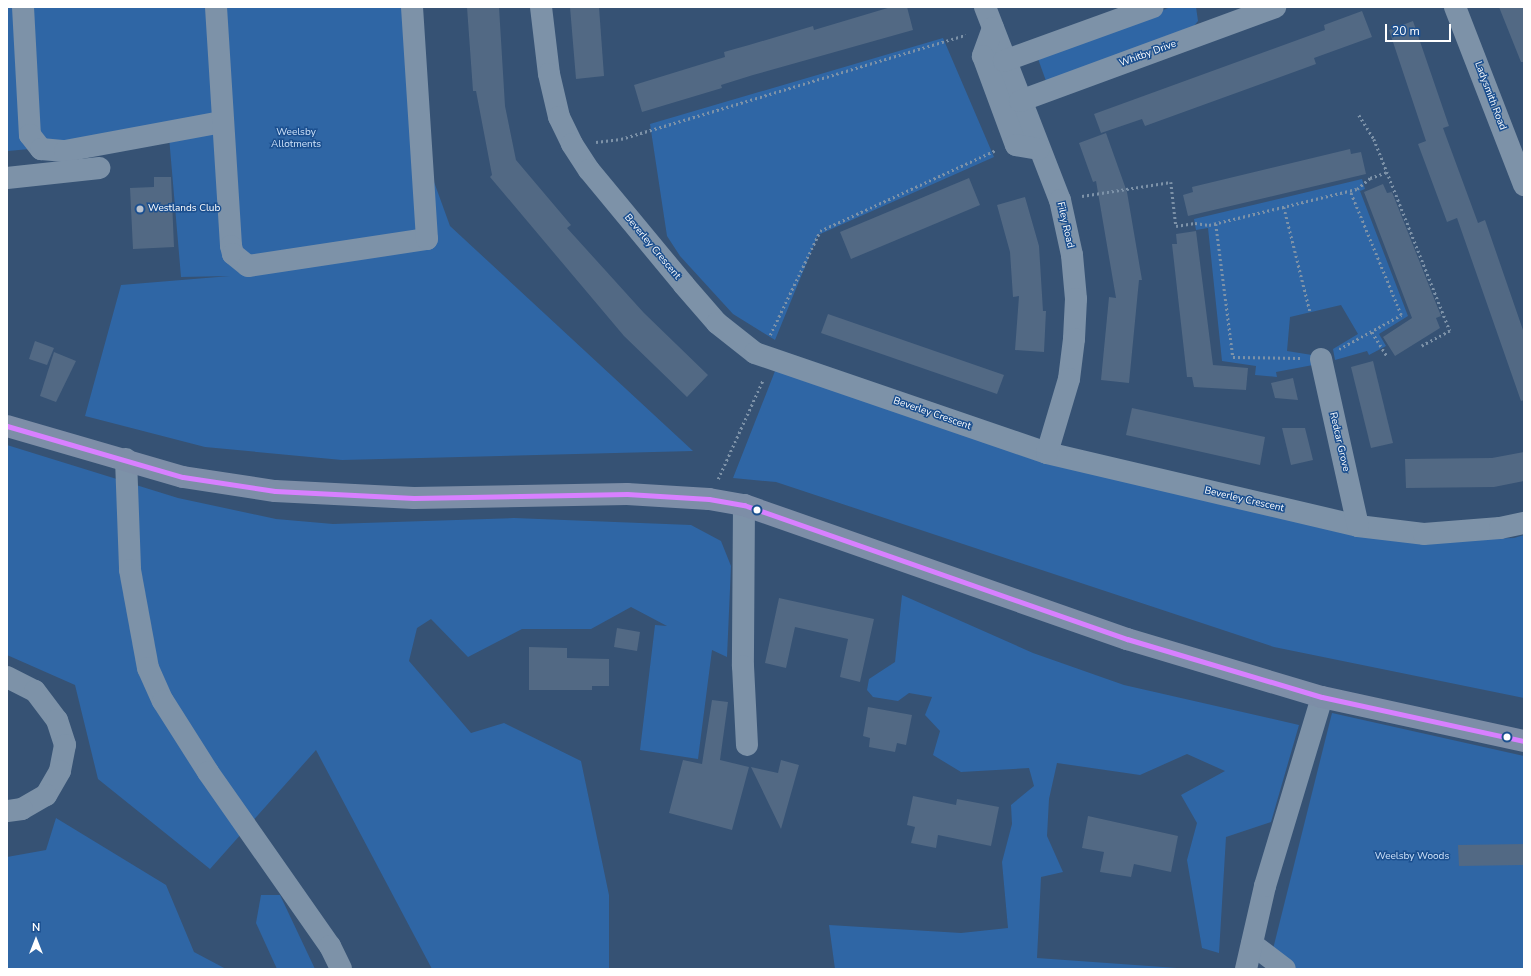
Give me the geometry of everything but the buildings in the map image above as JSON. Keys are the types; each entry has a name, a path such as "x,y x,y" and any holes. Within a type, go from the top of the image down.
{"main road":[{"path":"7,426 126,458 183,477 276,491 414,498 627,494 709,499 744,505 1127,639 1322,697 1524,741"}],"street":[{"path":"23,7 30,135 41,149 65,151 222,122"},
{"path":"216,7 222,122 231,246 233,254 241,262 248,266 426,239 412,7"},
{"name":"Beverley Crescent","path":"541,7 549,74 559,116 572,144 589,170 717,323 755,353 1047,453 1358,526 1424,534 1500,528 1524,522"},
{"path":"1004,61 1153,7"},
{"name":"Whitby Drive","path":"1020,101 1275,7"},
{"name":"Ladysmith Road","path":"1455,7 1519,154 1524,184"},
{"path":"989,18 983,56 1016,145 1039,149"},
{"name":"Filey Road","path":"989,18 1004,61 1060,200 1072,255 1076,300 1069,379 1047,453"},
{"path":"10,177 100,168"},
{"name":"Redcar Grove","path":"1321,359 1358,526"},
{"path":"126,458 130,570 148,668 164,701 208,772 330,946 341,969"},
{"path":"744,505 743,666 747,745"},
{"path":"7,677 35,691 57,720 65,745 60,771 46,795 22,809 7,811"},
{"path":"1246,969 1265,886 1322,697"},
{"path":"1252,944 1285,969"}],"path":[{"path":"572,144 621,139 962,37 984,26 989,18"},
{"path":"1359,115 1374,139 1450,331 1422,346"},
{"path":"709,499 772,360 769,337 820,231 991,151 1016,145"},
{"path":"1060,200 1170,182 1176,226 1216,224 1350,190 1387,172"},
{"path":"1216,224 1233,357 1321,359 1401,315 1350,190"},
{"path":"1284,207 1310,311"},
{"path":"1372,332 1387,356"}],"green space":[{"name":"Weelsby Allotments","path":"7,7 416,7 425,157 450,226 693,451 342,460 205,447 85,416 121,285 230,276 181,277 168,125 51,147 8,151"},
{"path":"1171,7 1196,7 1198,21 1194,26 1046,81 1037,56"},
{"path":"943,38 994,157 818,235 775,340 733,314 680,256 667,236 650,124"},
{"path":"1362,179 1365,189 1360,191 1408,316 1379,334 1386,346 1369,355 1367,351 1335,360 1333,349 1358,334 1341,305 1290,317 1287,351 1312,355 1313,365 1276,372 1277,377 1255,375 1256,366 1222,361 1208,228 1196,230 1194,219"},
{"path":"777,366 1059,465 1415,541 1514,538 1524,535 1524,698 1274,647 776,482 733,478"},
{"path":"7,445 178,498 276,519 333,524 514,518 691,525 721,541 731,566 727,657 712,650 698,759 640,750 655,625 667,626 631,607 591,629 522,629 468,657 431,619 417,628 409,661 471,733 504,723 581,761 609,895 609,969 432,969 316,750 210,869 98,779 75,685 7,655"},
{"path":"902,595 1033,653 1124,685 1299,725 1271,822 1226,837 1219,953 1202,948 1187,860 1197,823 1181,795 1225,771 1187,754 1140,775 1057,763 1049,799 1047,836 1063,872 1041,877 1037,958 1191,969 835,969 829,925 961,933 1008,928 1002,862 1012,824 1011,805 1034,786 1029,768 961,772 933,755 940,731 925,715 932,697 909,693 898,701 873,697 867,690 869,679 895,662"},
{"name":"Weelsby Woods","path":"1332,713 1524,756 1524,969 1268,969"},
{"path":"56,818 166,885 194,952 226,969 7,969 7,857 46,850"},
{"path":"261,895 280,895 315,969 277,969 256,923"}],"transit line":[{"path":"7,426 183,477 275,491 414,498 627,494 709,499 744,505 1127,639 1322,697 1524,741"}],"place":[{"name":"Westlands Club","path":"140,209"}]}
